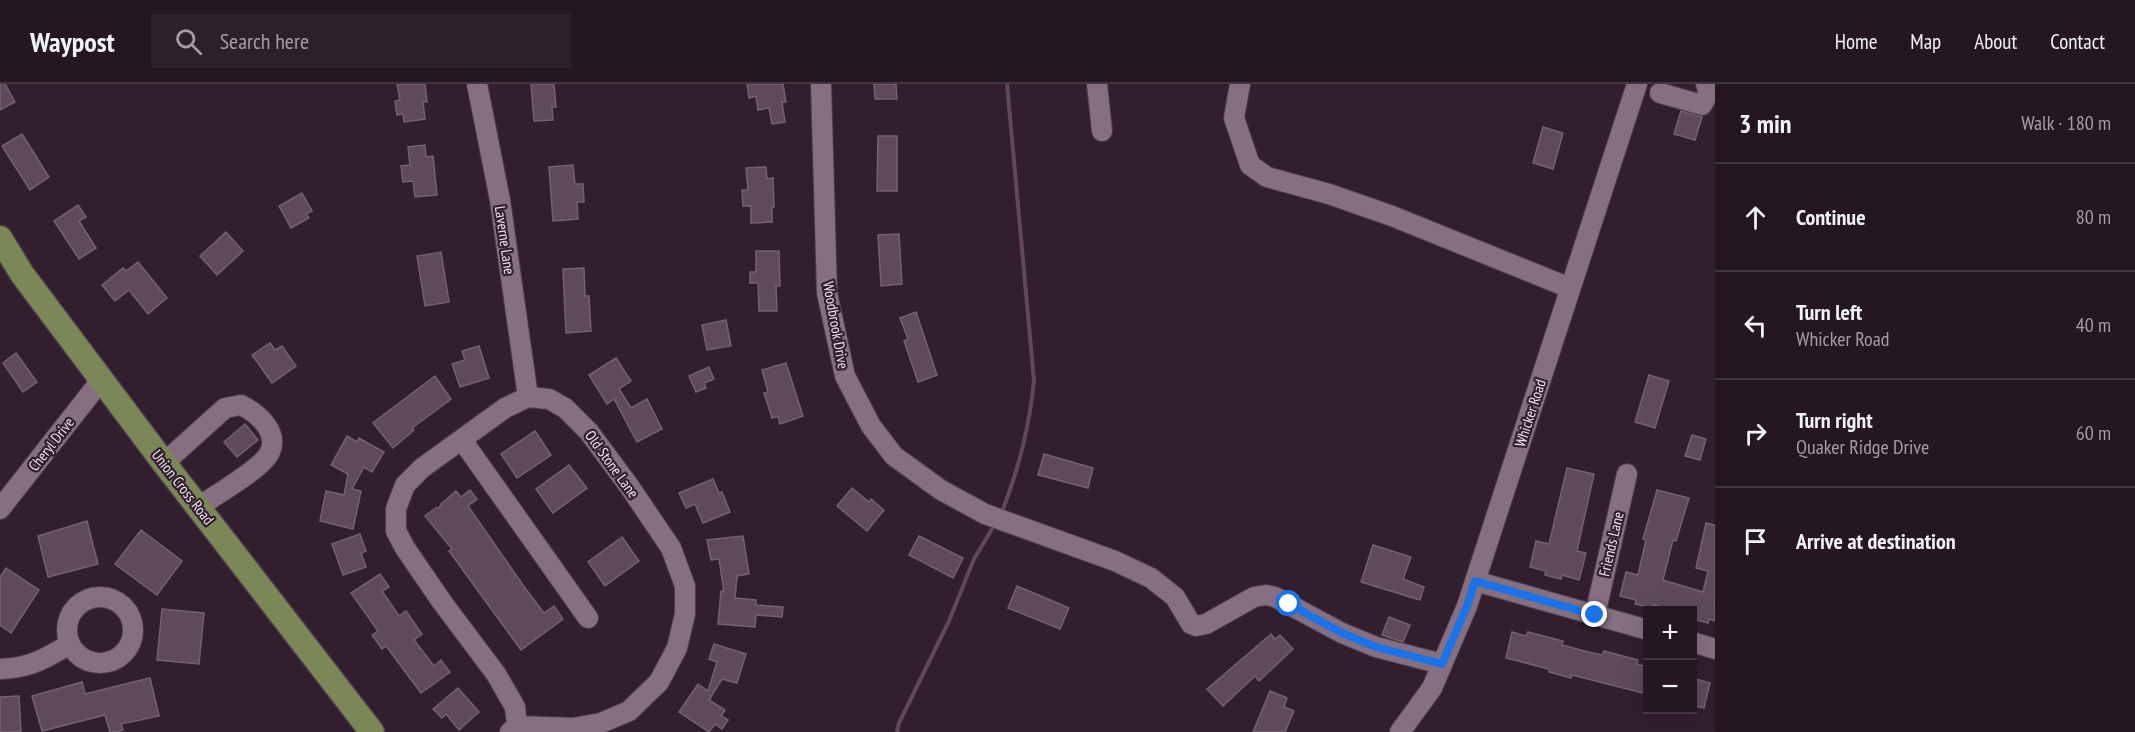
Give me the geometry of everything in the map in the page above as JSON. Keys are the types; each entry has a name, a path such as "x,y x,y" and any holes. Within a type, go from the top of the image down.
{"main road":[{"name":"Union Cross Road","path":"0,238 22,274 164,464 372,732"}],"street":[{"name":"Laverne Lane","path":"477,84 500,200 528,397"},
{"name":"Woodbrook Drive","path":"821,84 827,293 845,376 871,426 894,456 940,490 985,514 1115,561 1151,578 1175,597 1191,624 1196,626 1206,624 1254,597 1266,595 1275,597 1342,633 1376,647 1442,664"},
{"path":"1097,84 1102,131"},
{"path":"1240,84 1234,118 1250,165 1267,177 1329,194 1392,216 1570,288"},
{"path":"1636,87 1669,88 1702,105 1709,92 1706,84"},
{"name":"Whicker Road","path":"1401,732 1432,688 1467,606 1636,87"},
{"name":"Cheryl Drive","path":"0,509 102,380"},
{"name":"Old Stone Lane","path":"528,397 549,399 565,408 589,432 671,548 685,586 685,614 678,648 659,682 629,711 601,723 573,728 514,729 515,707 496,674 442,602 396,531 396,509 405,485 422,468 505,408 528,397"},
{"path":"164,464 225,408 241,405 254,412 267,425 272,438 270,453 255,468 198,507"},
{"path":"462,440 588,618"},
{"name":"Friends Lane","path":"1595,615 1627,474"},
{"path":"1475,581 1643,629"},
{"path":"0,669 38,663 70,644"},
{"path":"1697,644 1715,649"}],"building":[{"path":"0,84 5,84 15,102 0,110"},
{"path":"397,84 425,84 427,102 423,102 425,119 404,122 403,114 397,115 395,101 400,100"},
{"path":"531,84 554,84 556,107 552,107 553,120 534,121"},
{"path":"747,84 783,84 786,102 782,102 785,122 772,124 769,108 758,110 756,96 749,98"},
{"path":"874,84 896,84 897,99 875,99"},
{"path":"1681,111 1702,117 1695,140 1674,134"},
{"path":"1543,127 1563,133 1553,169 1533,163"},
{"path":"22,134 49,177 30,190 2,146"},
{"path":"878,136 897,136 897,191 877,191"},
{"path":"425,145 426,157 433,156 437,195 415,197 413,181 403,182 401,166 410,165 408,147"},
{"path":"573,165 575,184 583,184 584,202 577,202 578,219 553,221 549,167"},
{"path":"766,167 767,179 773,178 772,222 751,223 751,206 743,206 742,190 748,190 746,168"},
{"path":"302,193 312,211 306,214 309,218 291,228 279,206"},
{"path":"78,205 86,217 79,221 96,248 79,259 54,221"},
{"path":"226,232 243,251 217,275 200,256"},
{"path":"899,234 902,284 881,286 878,235"},
{"path":"756,251 779,251 780,286 776,286 777,311 759,311 758,283 750,283 750,272 756,272"},
{"path":"441,252 449,302 425,306 417,256"},
{"path":"138,262 167,298 148,314 129,290 115,301 102,285 123,268 126,271"},
{"path":"584,268 585,296 589,296 591,331 566,333 563,269"},
{"path":"916,312 937,375 918,382 904,341 908,339 900,318"},
{"path":"726,320 731,346 707,350 702,325"},
{"path":"270,343 275,350 282,346 296,366 272,383 252,355"},
{"path":"479,346 489,378 460,387 452,364 465,360 462,351"},
{"path":"16,353 37,382 23,392 3,363"},
{"path":"616,358 631,381 619,389 631,408 647,399 662,429 637,442 614,399 607,404 589,375"},
{"path":"786,363 803,416 780,424 778,416 772,418 764,393 768,392 762,370"},
{"path":"709,367 714,379 704,383 706,388 696,392 689,376"},
{"path":"1649,375 1669,381 1655,428 1635,422"},
{"path":"435,376 451,399 412,428 414,430 393,448 373,423"},
{"path":"245,424 258,440 237,457 224,442"},
{"path":"535,431 551,455 517,478 501,454"},
{"path":"1692,435 1706,439 1700,460 1685,456"},
{"path":"347,436 357,442 359,438 384,452 372,472 364,467 352,489 361,491 353,529 320,521 326,491 344,495 348,474 331,465"},
{"path":"1044,454 1093,468 1088,488 1038,475"},
{"path":"569,465 587,488 553,513 536,489"},
{"path":"1567,468 1594,474 1577,551 1586,553 1579,580 1562,575 1561,579 1545,575 1546,571 1530,567 1536,541 1549,544"},
{"path":"713,479 719,493 722,492 730,512 703,523 695,504 686,508 679,493"},
{"path":"852,488 869,502 871,499 884,510 867,531 837,506"},
{"path":"470,490 477,499 468,506 525,588 544,613 554,606 563,619 521,650 449,551 452,549 425,516 439,508 456,491 461,497"},
{"path":"1657,490 1689,498 1676,541 1673,540 1663,580 1703,592 1708,571 1696,568 1706,523 1715,525 1715,621 1709,619 1708,623 1697,620 1697,606 1644,606 1635,604 1636,600 1620,596 1626,572 1638,575 1646,540 1643,539"},
{"path":"87,521 98,564 48,577 38,536"},
{"path":"141,530 182,561 157,595 115,564"},
{"path":"360,534 366,551 361,553 366,567 343,575 332,544"},
{"path":"743,536 749,574 737,576 735,598 756,600 756,605 783,607 782,617 756,615 755,627 718,624 721,591 724,592 719,559 711,560 707,540"},
{"path":"919,536 963,558 953,578 909,555"},
{"path":"622,537 639,561 605,586 588,562"},
{"path":"1373,545 1411,557 1403,579 1424,587 1420,600 1361,582"},
{"path":"6,568 39,590 11,633 0,625 0,577"},
{"path":"380,574 389,587 382,591 399,616 406,611 422,634 414,640 434,666 441,660 450,672 421,693 386,646 382,649 372,635 378,631 351,593"},
{"path":"1017,586 1069,608 1060,629 1008,608"},
{"path":"162,609 204,613 199,664 157,660"},
{"path":"1389,617 1410,625 1403,642 1382,635"},
{"path":"1512,632 1526,636 1528,632 1563,641 1562,645 1602,655 1604,651 1638,660 1637,664 1643,666 1643,693 1572,675 1571,678 1549,672 1549,669 1506,658"},
{"path":"1271,634 1275,639 1280,635 1293,649 1259,681 1255,676 1223,706 1207,689"},
{"path":"714,644 746,654 737,683 722,679 709,700 725,710 721,716 728,720 722,729 715,724 709,732 679,712 698,684 708,691 717,662 709,659"},
{"path":"150,678 159,716 121,724 123,730 116,732 110,732 105,715 42,731 32,696 82,682 85,694"},
{"path":"1697,679 1710,683 1704,708 1697,706"},
{"path":"458,688 479,712 459,730 446,714 442,718 433,709"},
{"path":"1270,691 1287,698 1284,707 1294,711 1285,732 1253,732"},
{"path":"19,696 21,732 0,732 0,697"}],"waterway":[{"path":"1002,512 1022,448 1034,381 1007,84"},
{"path":"897,732 899,723 949,621 974,559 995,524"}],"route":[{"path":"1289,604 1342,633 1376,647 1442,664 1467,606 1475,581 1595,615"}]}
